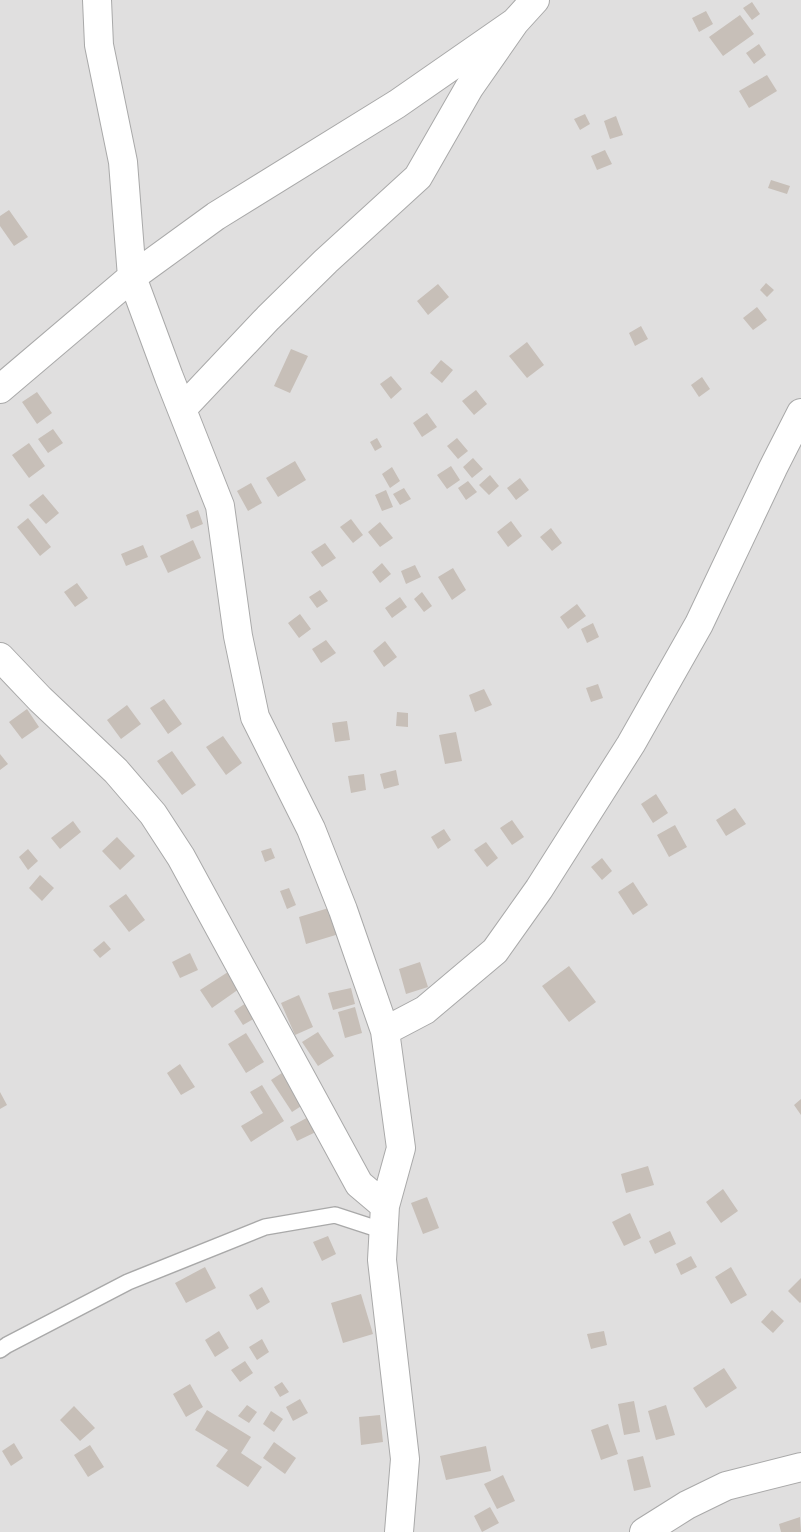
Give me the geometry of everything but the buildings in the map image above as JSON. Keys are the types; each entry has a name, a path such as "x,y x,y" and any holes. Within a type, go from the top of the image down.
{"street":[{"path":"96,0 99,45 123,162 132,277 220,506 238,636 255,717 311,829 343,910 385,1031 402,1148 384,1219 382,1260 405,1458 399,1532"},
{"path":"182,409 268,318 326,261 418,176 469,88 515,22 535,0"},
{"path":"0,389 132,277 216,216 397,104 515,22"},
{"path":"385,1031 425,1010 495,951 539,889 631,744 699,624 801,413"},
{"path":"0,657 40,699 116,771 153,814 181,857 359,1184 384,1219"},
{"path":"644,1532 687,1504 726,1486 801,1468"}],"lane":[{"path":"0,1350 6,1345 128,1282 265,1228 335,1215 384,1219"}],"shaded area":[{"path":"0,0 801,0 801,1532 0,1532"}]}
